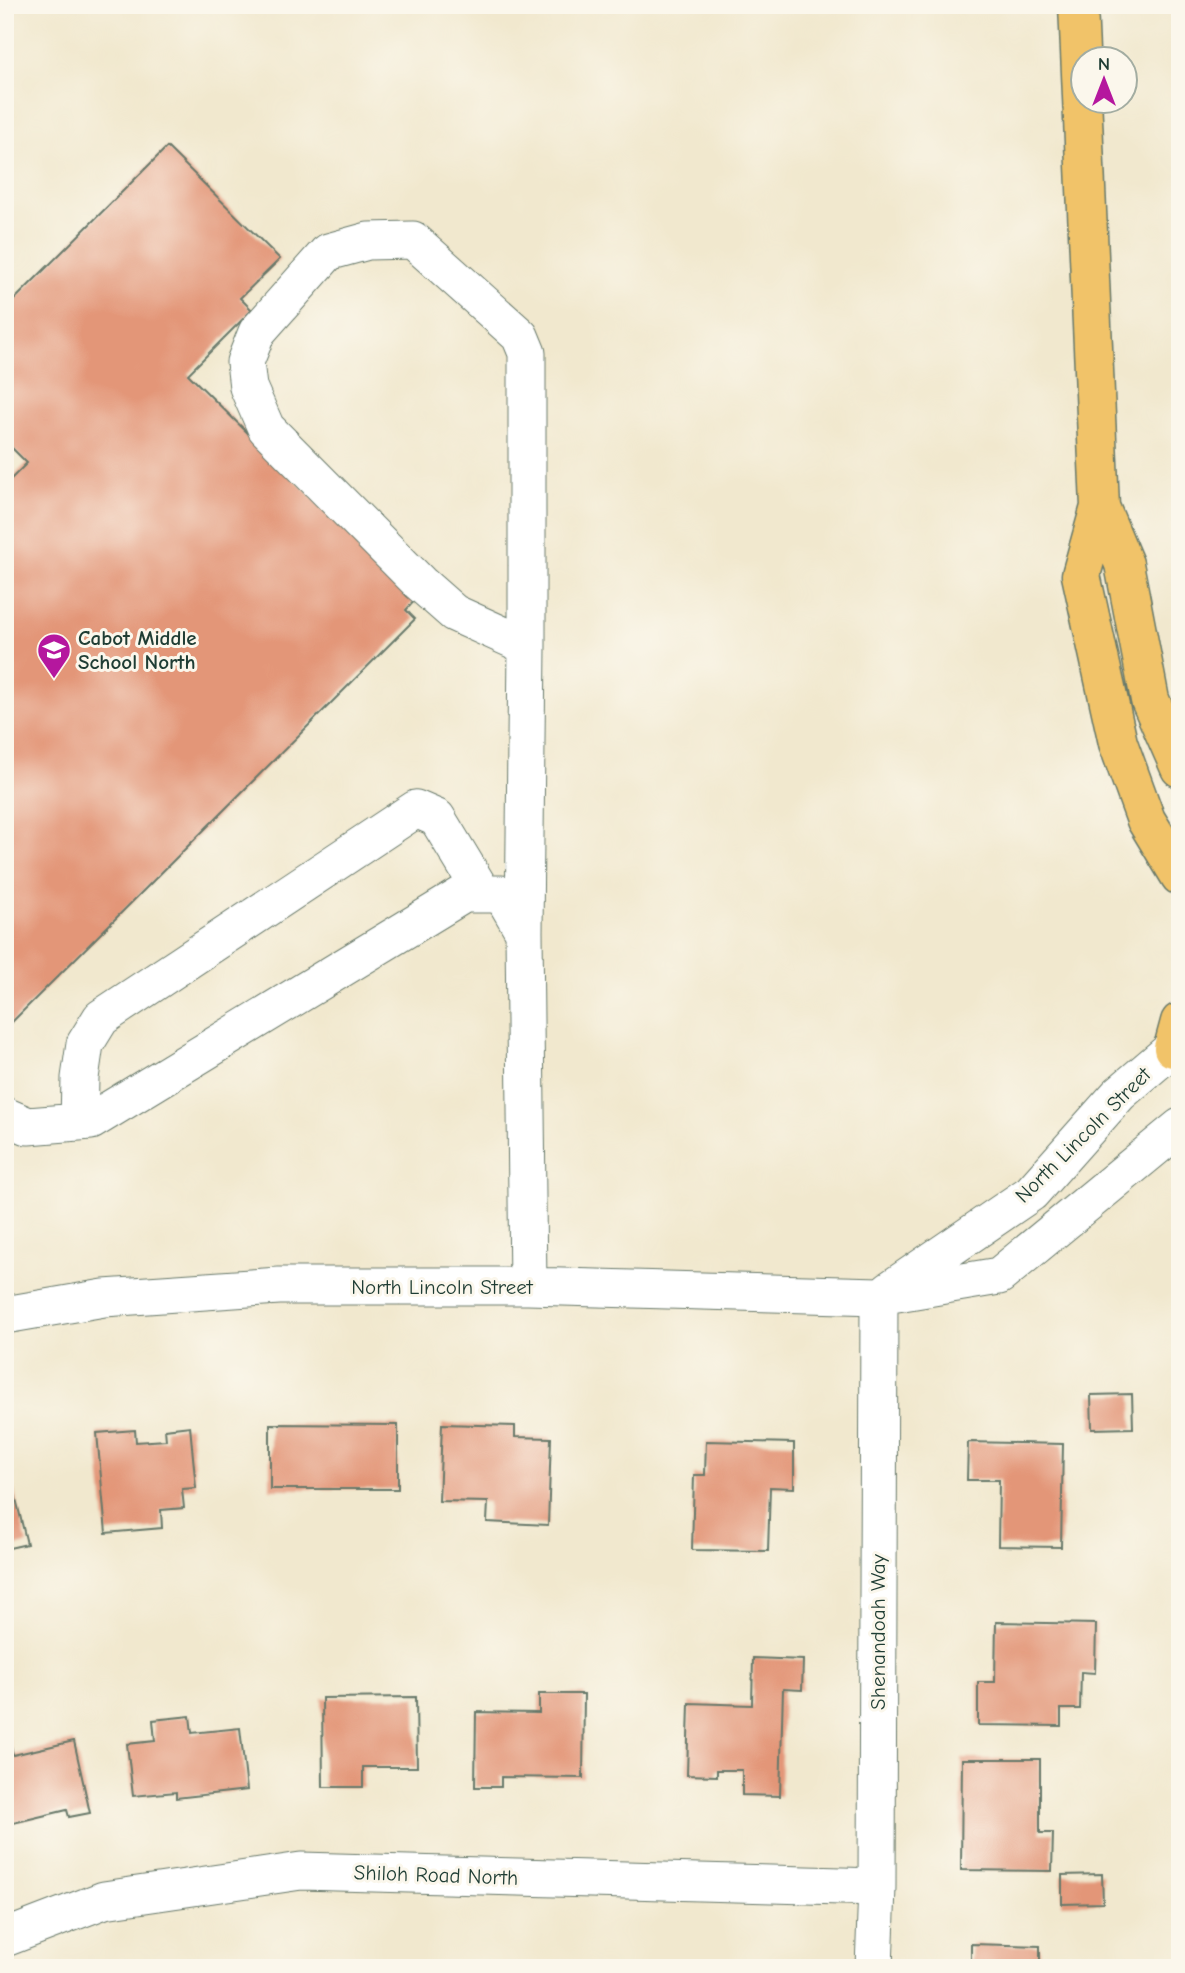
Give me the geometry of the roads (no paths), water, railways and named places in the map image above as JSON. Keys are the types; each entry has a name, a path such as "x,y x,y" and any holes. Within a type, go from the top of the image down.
{"main road":[{"path":"1078,5 1100,507 1081,575 1118,743 1146,820 1180,876"},
{"path":"1100,507 1124,564 1150,700 1180,768"}],"street":[{"path":"527,646 475,625 454,613 420,583 266,428 248,387 245,362 257,332 328,252 368,240 413,240 520,336 527,353 527,646 524,932 528,1286"},
{"path":"79,1122 80,1078 85,1044 101,1018 416,809 437,818 483,894"},
{"path":"5,1116 29,1126 91,1121 464,894 502,894 524,932"},
{"name":"North Lincoln Street","path":"879,1296 1031,1193 1119,1094 1177,1037"},
{"name":"North Lincoln Street","path":"5,1315 104,1298 279,1286 528,1286 879,1296 999,1276 1180,1127"},
{"path":"1117,1179 1147,1176 1180,1151"},
{"name":"Shenandoah Way","path":"874,1968 877,1887 879,1296"},
{"name":"Shiloh Road North","path":"5,1938 104,1900 301,1871 877,1887"}],"place":[{"name":"Cabot Middle School North","path":"54,680"}]}
